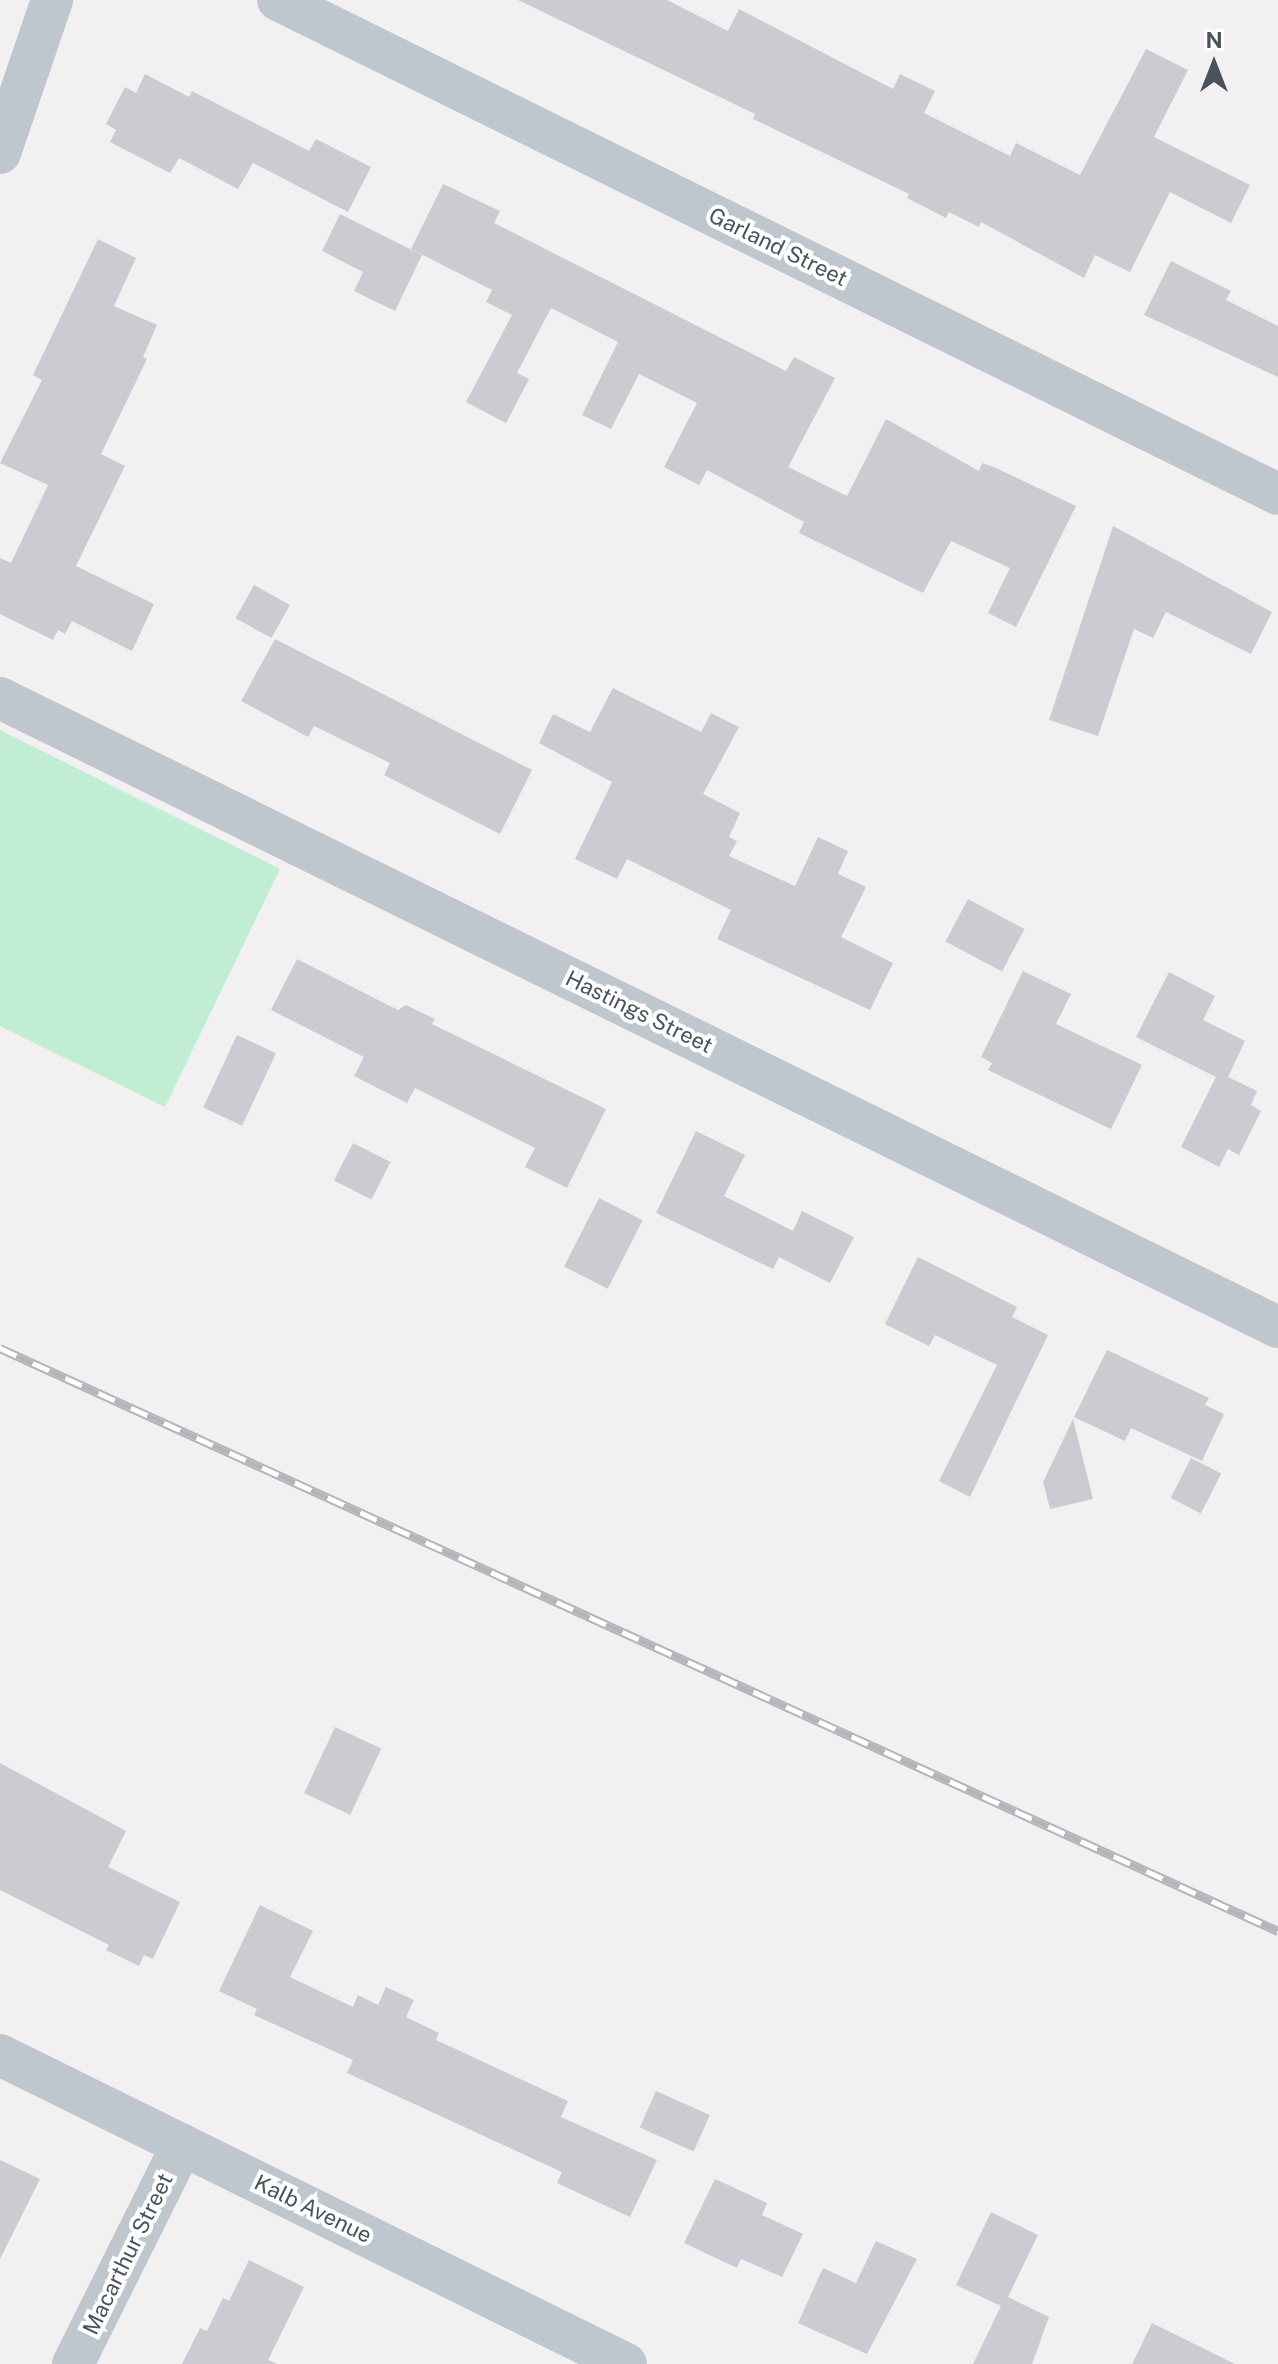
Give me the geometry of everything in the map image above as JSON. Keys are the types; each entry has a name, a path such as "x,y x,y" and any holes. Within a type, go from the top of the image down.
{"street":[{"path":"0,153 52,0"},
{"name":"Garland Street","path":"278,0 1278,494"},
{"name":"Hastings Street","path":"0,698 1278,1327"},
{"name":"Kalb Avenue","path":"0,2055 626,2364"},
{"name":"Macarthur Street","path":"73,2364 182,2145"}],"green space":[{"path":"0,730 280,869 165,1107 0,1026"}],"building":[{"path":"518,0 667,0 728,31 739,9 893,89 900,74 935,91 924,113 1010,156 1016,143 1080,175 1146,49 1188,70 1154,137 1250,185 1231,223 1170,192 1130,272 1095,255 1084,278 981,222 979,227 949,212 946,218 907,198 909,194 753,119 755,114"},
{"path":"145,74 189,97 192,91 309,151 316,139 371,167 348,212 253,163 238,189 179,158 170,173 110,142 116,130 106,124 125,87 136,93"},
{"path":"443,184 500,211 494,223 786,371 794,357 835,378 788,467 847,496 886,419 979,471 982,463 996,468 1076,506 1016,627 988,613 1010,568 951,541 923,593 799,533 804,522 707,470 699,485 664,467 697,403 639,374 611,429 582,415 618,342 551,308 517,373 529,379 506,423 466,402 512,315 486,302 492,290 411,249"},
{"path":"340,214 422,255 395,311 354,291 363,272 322,251"},
{"path":"98,239 136,258 114,306 157,325 143,357 147,359 101,454 125,466 76,566 154,604 132,651 72,621 65,634 58,630 53,640 0,614 0,558 11,563 48,485 0,463 42,380 33,375"},
{"path":"1171,261 1231,291 1226,300 1278,326 1278,377 1144,315"},
{"path":"1113,526 1272,612 1251,654 1166,612 1153,638 1134,629 1098,736 1049,720"},
{"path":"254,585 290,605 271,638 236,618"},
{"path":"275,639 532,770 500,834 384,775 390,763 314,726 308,737 241,701"},
{"path":"613,688 701,732 711,713 739,727 703,794 740,813 729,837 737,841 729,856 795,886 818,837 848,851 838,874 866,887 841,937 893,963 870,1010 717,939 731,910 627,859 617,879 575,859 612,782 539,743 553,714 590,732"},
{"path":"968,899 1025,929 1002,971 945,941"},
{"path":"297,959 398,1010 406,1005 435,1019 432,1024 606,1109 567,1188 525,1167 535,1148 415,1088 407,1103 354,1076 364,1057 271,1010"},
{"path":"1023,971 1071,994 1056,1024 1142,1065 1111,1129 988,1070 992,1063 981,1057"},
{"path":"1169,972 1215,996 1203,1020 1245,1041 1228,1077 1257,1091 1251,1105 1261,1111 1239,1155 1228,1149 1219,1167 1181,1147 1216,1077 1136,1037"},
{"path":"237,1035 276,1053 242,1126 203,1108"},
{"path":"696,1131 745,1155 724,1196 793,1231 802,1211 854,1237 830,1283 779,1257 773,1269 656,1213"},
{"path":"353,1143 390,1162 371,1199 334,1180"},
{"path":"599,1198 643,1220 608,1289 564,1267"},
{"path":"918,1257 1017,1307 1012,1317 1048,1335 970,1497 939,1481 997,1365 935,1335 929,1346 885,1324"},
{"path":"1107,1350 1209,1398 1205,1405 1224,1414 1202,1461 1131,1428 1125,1441 1074,1417"},
{"path":"1073,1419 1093,1499 1050,1509 1043,1482"},
{"path":"1191,1458 1221,1473 1201,1514 1171,1498"},
{"path":"335,1727 381,1749 350,1815 304,1793"},
{"path":"0,1763 126,1831 108,1867 180,1902 153,1959 144,1955 139,1966 106,1950 109,1945 0,1890"},
{"path":"260,1905 313,1931 290,1977 353,2007 358,1995 378,2005 386,1987 414,2000 406,2017 439,2033 436,2040 568,2101 561,2117 657,2160 630,2217 557,2183 562,2172 347,2073 353,2060 254,2015 257,2009 219,1991"},
{"path":"656,2091 710,2115 694,2152 640,2128"},
{"path":"0,2160 40,2179 0,2259"},
{"path":"715,2179 767,2203 762,2215 803,2234 782,2277 741,2259 737,2268 684,2243"},
{"path":"991,2212 1038,2235 1008,2297 1049,2317 1032,2364 973,2364 1001,2306 956,2285"},
{"path":"876,2241 917,2259 867,2354 798,2323 823,2268 856,2283"},
{"path":"249,2260 304,2287 268,2360 277,2364 182,2364 200,2328 207,2331 223,2298 229,2301"},
{"path":"1152,2323 1235,2364 1132,2364"}],"railway":[{"path":"0,1348 1278,1931"}]}
